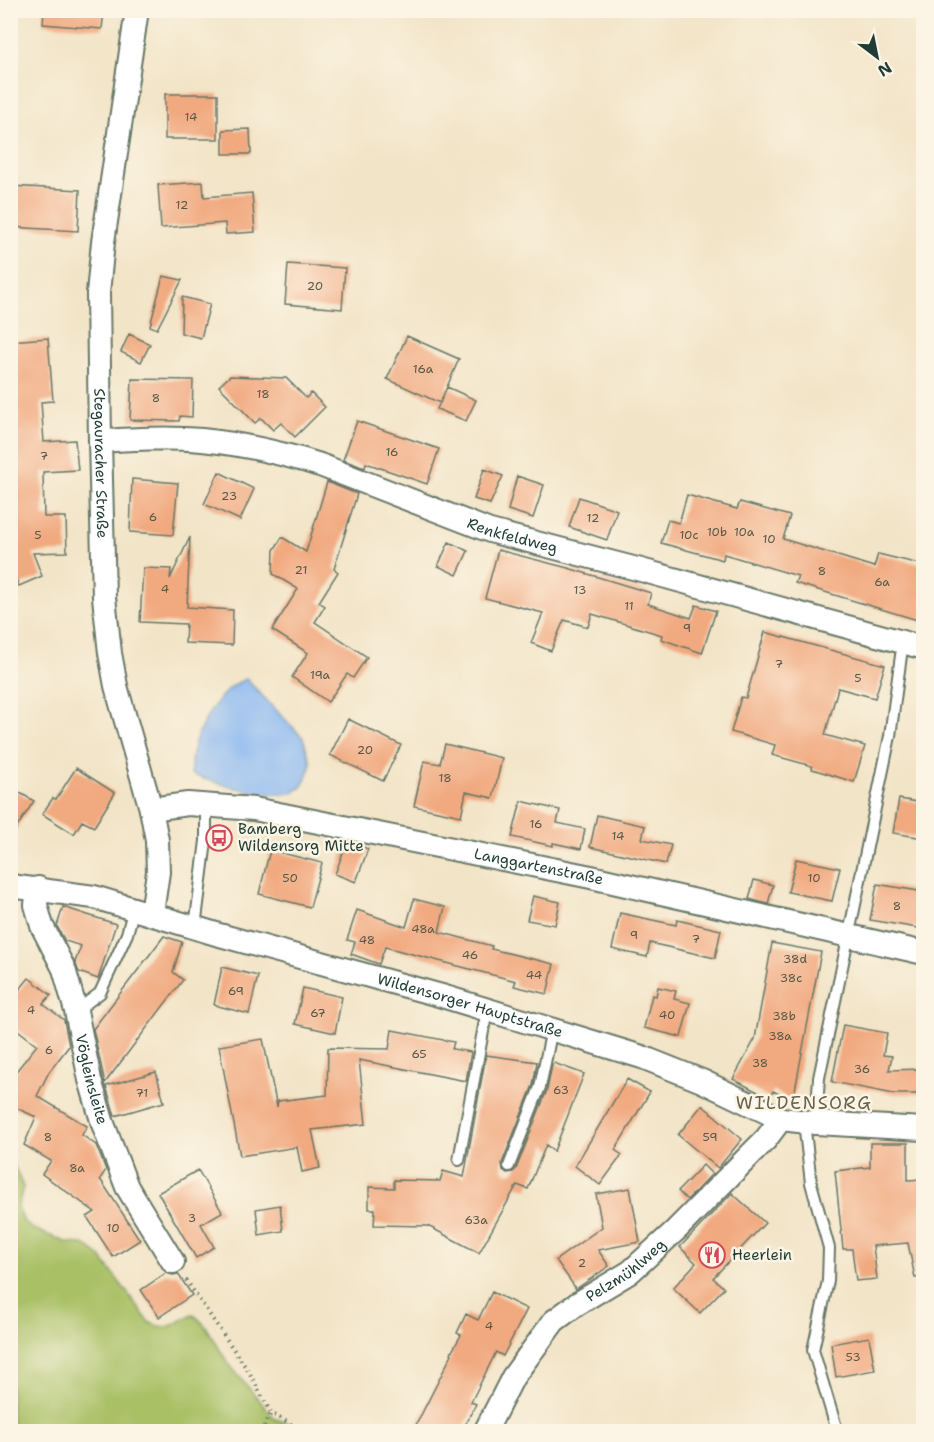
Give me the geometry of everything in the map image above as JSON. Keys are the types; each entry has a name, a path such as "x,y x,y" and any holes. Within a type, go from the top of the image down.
{"street":[{"name":"Stegauracher Straße","path":"137,10 103,242 98,293 104,597 110,653 116,686 151,809 157,840 158,872 143,911"},
{"name":"Renkfeldweg","path":"100,441 202,440 293,457 320,465 490,531 913,644"},
{"name":"Langgartenstraße","path":"151,809 188,804 254,809 591,877 924,953"},
{"name":"Wildensorger Hauptstraße","path":"10,886 94,897 552,1029 642,1057 702,1081 781,1119 924,1129"},
{"name":"Vögleinsleite","path":"38,888 36,905 42,926 64,969 76,1011 90,1080 103,1124 127,1187 173,1262"},
{"name":"Pelzmühlweg","path":"486,1431 513,1377 554,1321 577,1304 630,1272 676,1230 758,1147 781,1119"}],"lane":[{"path":"836,1431 813,1350 828,1281 829,1248 812,1183 810,1122 890,736 913,644"},
{"path":"195,927 206,841 206,805"},
{"path":"76,1011 99,993 127,934 143,911"},
{"path":"459,1160 487,1010"},
{"path":"509,1166 540,1087 552,1029"}],"path":[{"path":"173,1262 249,1372 271,1413 305,1431"},
{"path":"261,1431 271,1413"}],"green space":[{"path":"10,1156 23,1187 18,1207 24,1222 31,1228 68,1243 84,1244 100,1256 149,1322 167,1327 193,1315 205,1325 229,1364 275,1419 303,1431 11,1431"}],"water":[{"path":"246,679 303,738 311,763 300,788 291,793 263,793 247,790 191,774 192,754 204,721 227,691"}],"building":[{"path":"44,10 104,10 102,29 43,24"},
{"path":"165,94 218,94 218,139 165,139"},
{"path":"250,129 251,154 223,154 223,130"},
{"path":"203,182 204,197 252,193 255,232 226,234 225,223 161,228 158,185"},
{"path":"10,186 80,190 78,231 10,227"},
{"path":"288,264 345,268 342,309 285,304"},
{"path":"163,276 182,280 157,329 150,326"},
{"path":"182,297 210,304 201,338 181,333"},
{"path":"129,334 150,344 141,362 121,352"},
{"path":"407,336 459,359 440,403 387,379"},
{"path":"48,338 53,401 41,402 44,442 75,440 78,470 43,472 44,517 66,517 67,552 33,553 42,576 19,586 10,566 10,341"},
{"path":"230,376 286,378 306,398 311,393 325,407 295,437 281,423 273,430 261,418 255,423 219,386"},
{"path":"132,379 193,380 192,417 180,416 179,421 130,420"},
{"path":"447,387 476,400 466,421 437,409"},
{"path":"357,421 439,449 427,484 366,463 365,468 343,460"},
{"path":"484,469 503,476 490,504 474,499"},
{"path":"219,472 254,489 240,520 204,504"},
{"path":"517,476 544,485 533,518 508,510"},
{"path":"132,479 178,483 173,535 130,532"},
{"path":"327,482 357,494 334,569 338,572 319,602 325,606 315,622 367,657 353,678 347,674 328,702 292,677 308,653 272,630 298,589 273,574 274,550 282,537 306,552"},
{"path":"687,495 737,509 740,502 790,516 783,539 874,567 878,554 924,565 924,622 795,583 798,576 724,554 723,560 661,543 668,520 679,523"},
{"path":"579,497 617,510 607,540 569,527"},
{"path":"190,537 187,607 233,610 232,645 185,643 186,624 140,622 143,568 171,569 170,579"},
{"path":"449,542 468,551 457,575 438,566"},
{"path":"498,550 651,593 648,604 691,618 696,605 716,611 702,653 661,639 662,635 592,614 588,627 564,620 551,651 531,643 543,613 485,598"},
{"path":"765,632 885,665 875,698 838,688 825,735 865,746 854,782 812,769 812,766 772,755 775,745 731,732 741,697 746,698"},
{"path":"348,719 401,745 383,781 330,755"},
{"path":"445,744 502,758 493,798 466,792 461,816 414,806 424,761 440,764"},
{"path":"76,768 115,793 94,827 82,821 74,834 42,814 53,798 56,799"},
{"path":"10,787 34,801 10,838"},
{"path":"899,799 924,803 924,838 893,833"},
{"path":"521,801 560,810 557,823 585,829 581,849 553,843 553,846 512,837"},
{"path":"597,815 645,826 642,839 671,845 666,864 590,847"},
{"path":"347,842 368,849 356,882 335,874"},
{"path":"270,850 322,863 310,907 259,894"},
{"path":"796,859 840,868 832,901 788,892"},
{"path":"754,880 773,885 768,904 749,899"},
{"path":"877,884 924,892 924,929 870,920"},
{"path":"533,896 560,902 555,925 527,920"},
{"path":"414,899 445,907 439,932 492,946 491,949 554,964 547,994 514,986 516,981 385,947 379,964 351,954 355,942 347,940 357,910 406,927"},
{"path":"63,907 116,924 98,979 79,972 75,962 81,946 65,941 57,926"},
{"path":"620,913 676,925 677,920 721,930 715,958 650,943 647,957 612,949"},
{"path":"164,936 182,942 173,972 183,980 105,1083 93,1029"},
{"path":"772,943 821,952 793,1101 773,1091 769,1098 733,1079 755,1039"},
{"path":"222,967 258,976 249,1014 214,1005"},
{"path":"29,978 51,995 43,1004 64,1020 69,1046 49,1072 37,1096 87,1126 82,1135 96,1145 106,1170 100,1179 140,1240 113,1257 87,1217 95,1212 42,1174 51,1161 24,1145 36,1117 10,1105 10,1079 37,1045 10,1024 10,1001"},
{"path":"658,987 676,991 674,999 690,1003 681,1037 644,1028 652,995 656,996"},
{"path":"303,988 342,997 335,1033 295,1024"},
{"path":"843,1025 887,1033 883,1055 892,1056 889,1070 924,1069 924,1094 894,1094 832,1082"},
{"path":"392,1030 454,1042 452,1049 471,1052 466,1081 359,1060 366,1124 312,1130 320,1168 302,1172 297,1147 240,1156 219,1046 263,1039 277,1107 278,1101 327,1095 328,1048 389,1049"},
{"path":"486,1055 537,1062 533,1085 502,1163 503,1170 507,1173 516,1169 547,1090 552,1065 554,1063 584,1074 554,1151 546,1145 528,1189 517,1185 479,1253 428,1226 374,1225 375,1209 369,1209 369,1187 394,1188 394,1180 440,1181 443,1171 464,1177"},
{"path":"156,1072 164,1102 115,1116 106,1086"},
{"path":"627,1079 650,1092 615,1150 622,1155 600,1185 575,1166"},
{"path":"702,1105 742,1139 718,1168 678,1135"},
{"path":"870,1143 908,1143 908,1180 924,1179 924,1277 915,1278 908,1243 873,1246 877,1279 856,1281 852,1249 843,1249 835,1171 870,1167"},
{"path":"703,1165 712,1174 687,1200 678,1191"},
{"path":"198,1170 222,1212 201,1224 214,1247 196,1258 158,1193"},
{"path":"630,1188 640,1242 598,1250 609,1266 576,1289 556,1260 602,1227 596,1194"},
{"name":"Heerlein","path":"732,1193 765,1223 713,1278 724,1288 700,1313 673,1288 696,1263 680,1247"},
{"path":"280,1205 283,1231 259,1235 256,1209"},
{"path":"166,1273 178,1274 192,1295 159,1317 141,1290"},
{"path":"492,1292 527,1309 503,1356 496,1352 471,1402 476,1404 462,1431 413,1431 461,1335 457,1333 466,1314 478,1320"},
{"path":"869,1337 875,1370 836,1377 831,1344"}],"place":[{"name":"Bamberg Wildensorg Mitte","path":"219,838"},
{"name":"Heerlein","path":"712,1255"}],"district":[{"name":"WILDENSORG","path":"804,1103"}]}
